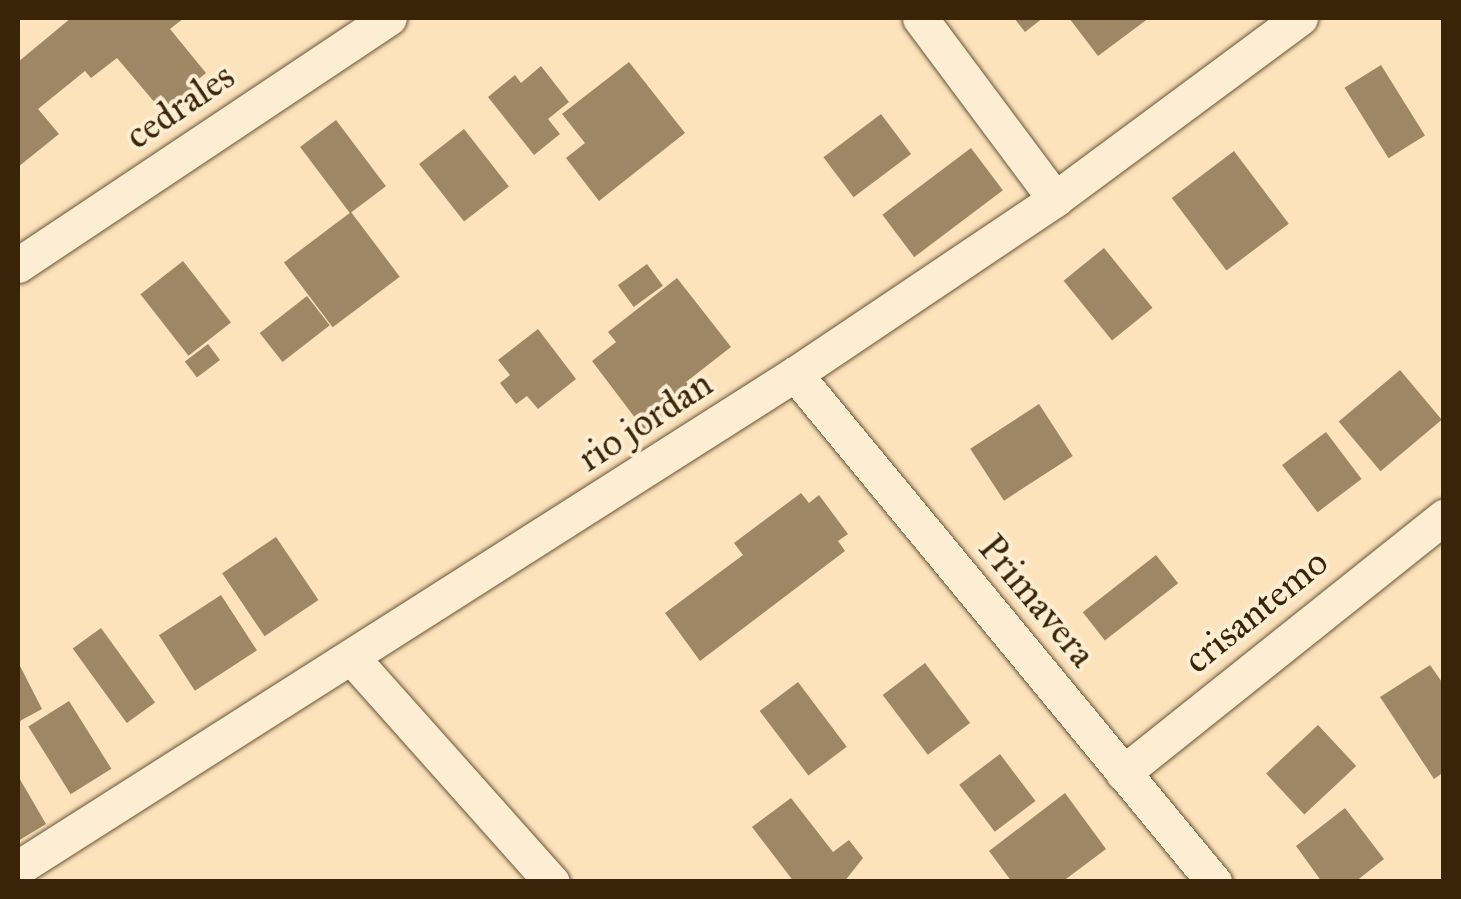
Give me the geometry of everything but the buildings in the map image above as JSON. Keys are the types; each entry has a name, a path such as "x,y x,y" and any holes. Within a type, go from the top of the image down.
{"street":[{"name":"cedrales","path":"18,265 389,18"},
{"path":"920,18 1055,199"},
{"name":"rio jordan","path":"18,868 354,660 795,374 1055,199 1300,18"},
{"name":"Primavera","path":"795,374 1214,882"},
{"name":"crisantemo","path":"1124,773 1444,518"},
{"path":"354,660 552,882"}]}
